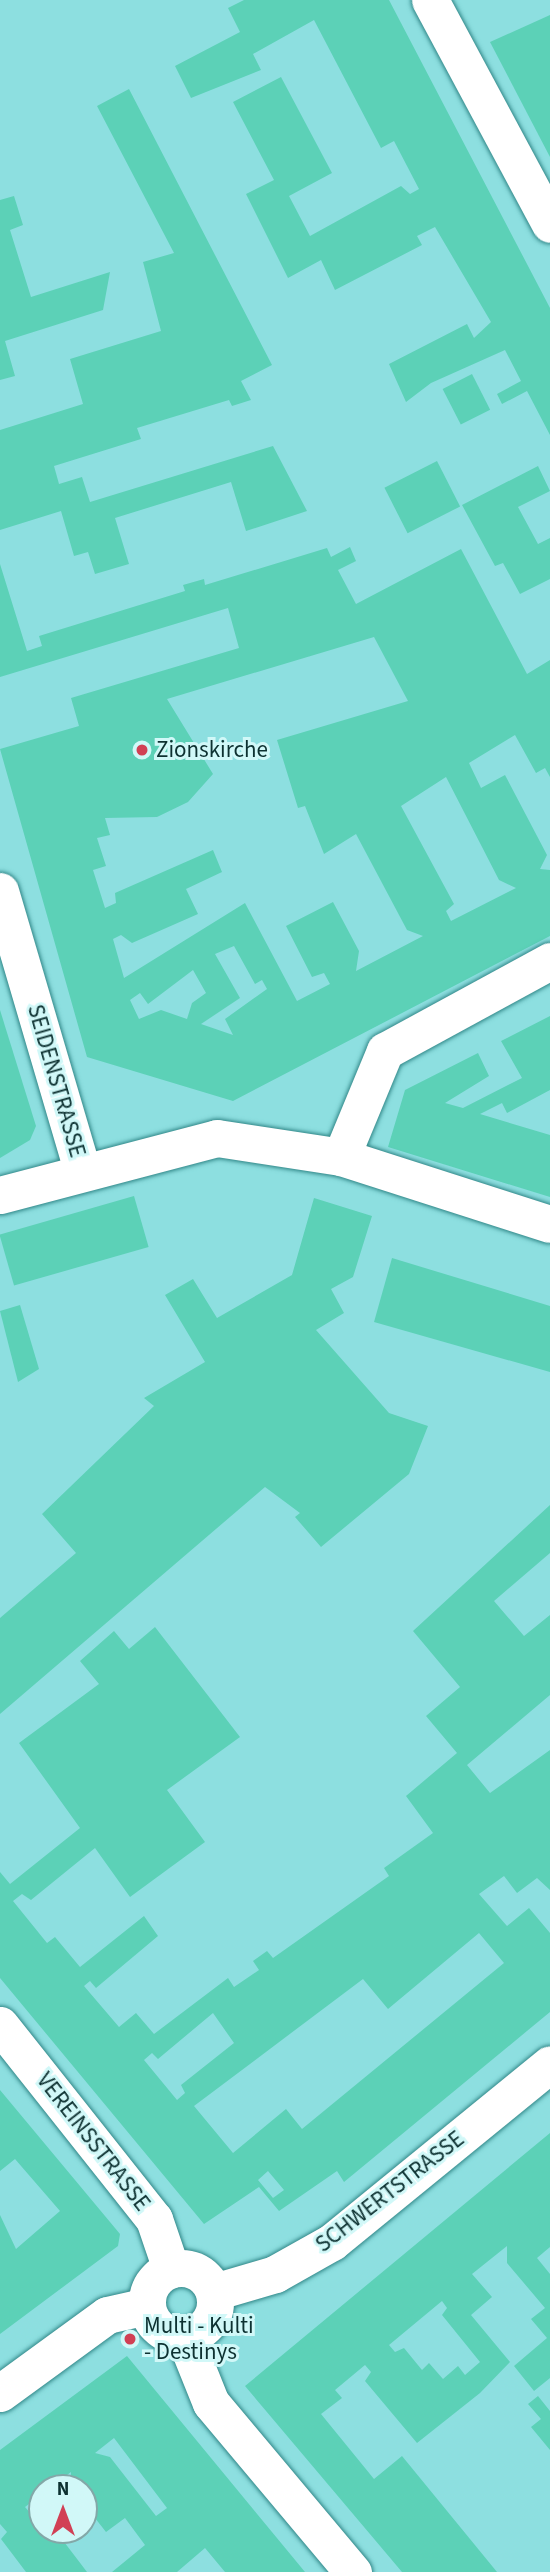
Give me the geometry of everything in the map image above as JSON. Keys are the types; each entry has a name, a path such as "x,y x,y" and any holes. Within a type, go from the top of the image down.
{"street":[{"path":"430,0 550,224"},
{"name":"SEIDENSTRASSE","path":"0,891 82,1170 217,1138 341,1157 550,1224"},
{"path":"341,1157 385,1051 550,961"},
{"path":"0,1195 82,1170"},
{"name":"VEREINSSTRASSE","path":"0,2025 155,2219 171,2269"},
{"name":"SCHWERTSTRASSE","path":"214,2292 275,2274 332,2242 550,2064"},
{"path":"189,2268 214,2292 214,2312 202,2329 184,2336 167,2333 147,2306 149,2290 171,2269 189,2268"},
{"path":"0,2393 107,2315 147,2306"},
{"path":"184,2336 211,2403 353,2572"}],"building":[{"path":"244,0 389,0 550,308 550,435 527,391 502,404 497,394 521,381 505,350 431,383 406,402 389,364 467,324 474,338 491,322 435,227 417,236 422,245 335,290 321,260 288,278 246,194 274,180 233,102 281,77 332,173 289,196 310,236 401,186 410,194 419,189 394,141 381,148 314,20 253,54 261,70 191,98 175,66 240,32 228,8"},
{"path":"550,15 550,157 490,42"},
{"path":"129,89 272,365 241,381 251,400 232,406 229,400 137,428 141,439 54,466 59,484 82,477 90,502 273,446 307,511 246,531 231,482 115,518 129,564 95,574 88,552 74,556 61,511 0,530 0,430 83,404 70,359 161,331 143,262 174,253 97,106"},
{"path":"14,196 23,225 10,230 31,297 110,272 103,310 5,341 15,376 0,380 0,200"},
{"path":"472,374 490,410 461,425 443,389"},
{"path":"437,461 460,506 408,533 384,488"},
{"path":"538,466 550,491 518,507 538,544 550,538 550,579 520,594 503,563 495,566 462,505"},
{"path":"350,547 356,561 338,570 356,604 461,549 527,674 550,660 550,777 545,768 536,773 515,735 469,763 481,788 505,775 547,855 540,869 550,870 550,936 233,1101 87,1057 0,749 79,726 71,698 239,648 228,608 0,677 0,564 27,651 42,646 39,636 185,591 183,585 204,579 205,585 327,548 331,557","holes":["374,637 408,701 277,740 298,808 305,806 324,854 356,834 407,930 423,936 356,971 359,951 333,902 286,926 312,977 324,973 330,984 297,1001 245,903 124,978 113,939 121,935 132,943 198,914 186,889 222,872 213,850 115,893 116,903 105,908 93,870 106,866 97,838 110,835 105,818 157,817 188,802 213,774 167,699","446,777 499,880 516,888 451,921 446,911 454,904 401,806","234,946 255,984 262,980 267,989 225,1019 233,1035 201,1024 240,998 215,954","193,970 206,993 192,1003 187,1019 161,1010 139,1019 130,1000 140,993 148,1004"]},
{"path":"0,1010 36,1126 30,1140 0,1158"},
{"path":"550,1016 550,1090 507,1113 502,1103 480,1114 550,1135 550,1197 388,1147 405,1090 478,1053 489,1076 445,1103 463,1108 522,1078 501,1041"},
{"path":"134,1196 149,1247 14,1286 0,1234"},
{"path":"314,1198 372,1216 353,1277 331,1289 344,1313 316,1330 389,1413 428,1426 409,1474 321,1547 295,1517 300,1513 265,1487 0,1714 0,1618 76,1553 42,1514 154,1406 144,1398 205,1362 165,1295 193,1279 217,1318 292,1275"},
{"path":"392,1258 550,1306 550,1372 374,1322"},
{"path":"20,1305 39,1369 18,1382 0,1311"},
{"path":"550,1505 550,1553 494,1601 524,1636 550,1615 550,1695 467,1765 490,1793 550,1750 550,1890 537,1878 517,1893 504,1876 479,1894 507,1926 529,1908 550,1933 550,2012 344,2182 337,2171 279,2211 259,2187 204,2224 0,1978 0,1872 10,1884 80,1828 19,1743 99,1684 80,1661 114,1631 129,1649 155,1627 240,1737 167,1790 205,1842 130,1897 95,1848 31,1900 22,1894 13,1901 47,1943 55,1937 80,1967 144,1916 158,1936 96,1988 90,1981 84,1986 119,2027 136,2013 154,2034 228,1978 234,1987 259,1970 253,1961 267,1951 273,1958 389,1876 384,1868 433,1833 406,1796 457,1753 426,1716 460,1687 413,1631","holes":["479,1933 504,1963 302,2129 286,2109 233,2153 194,2106 363,1979 388,2009","213,2013 234,2043 181,2085 185,2093 177,2100 144,2060 152,2053 158,2059","268,2171 284,2190 273,2198 258,2180"]},
{"path":"0,2090 120,2234 118,2246 0,2334 0,2215 16,2249 60,2211 15,2159 0,2171"},
{"path":"550,2133 550,2247 537,2258 550,2274 550,2378 534,2391 514,2366 547,2338 531,2319 545,2308 507,2263 507,2246 472,2274 492,2297 471,2315 510,2362 480,2393 417,2443 365,2381 371,2372 365,2365 335,2390 342,2398 321,2414 374,2479 402,2456 497,2572 402,2572 245,2386","holes":["442,2301 447,2308 442,2315 480,2362 465,2375 458,2366 443,2379 429,2363 422,2370 404,2348 395,2352 389,2345"]},
{"path":"127,2356 305,2572 225,2572 205,2548 177,2572 112,2572 145,2545 125,2518 106,2532 98,2522 98,2474 28,2474 28,2505 25,2507 28,2510 28,2544 66,2544 87,2572 26,2572 1,2539 7,2532 0,2524 0,2450","holes":["114,2438 167,2508 156,2516 110,2457 95,2453"]},
{"path":"538,2396 550,2411 550,2450 531,2427 541,2419 528,2404"}],"place":[{"name":"Zionskirche","path":"142,750"},
{"name":"Multi - Kulti - Destinys","path":"130,2339"}]}
